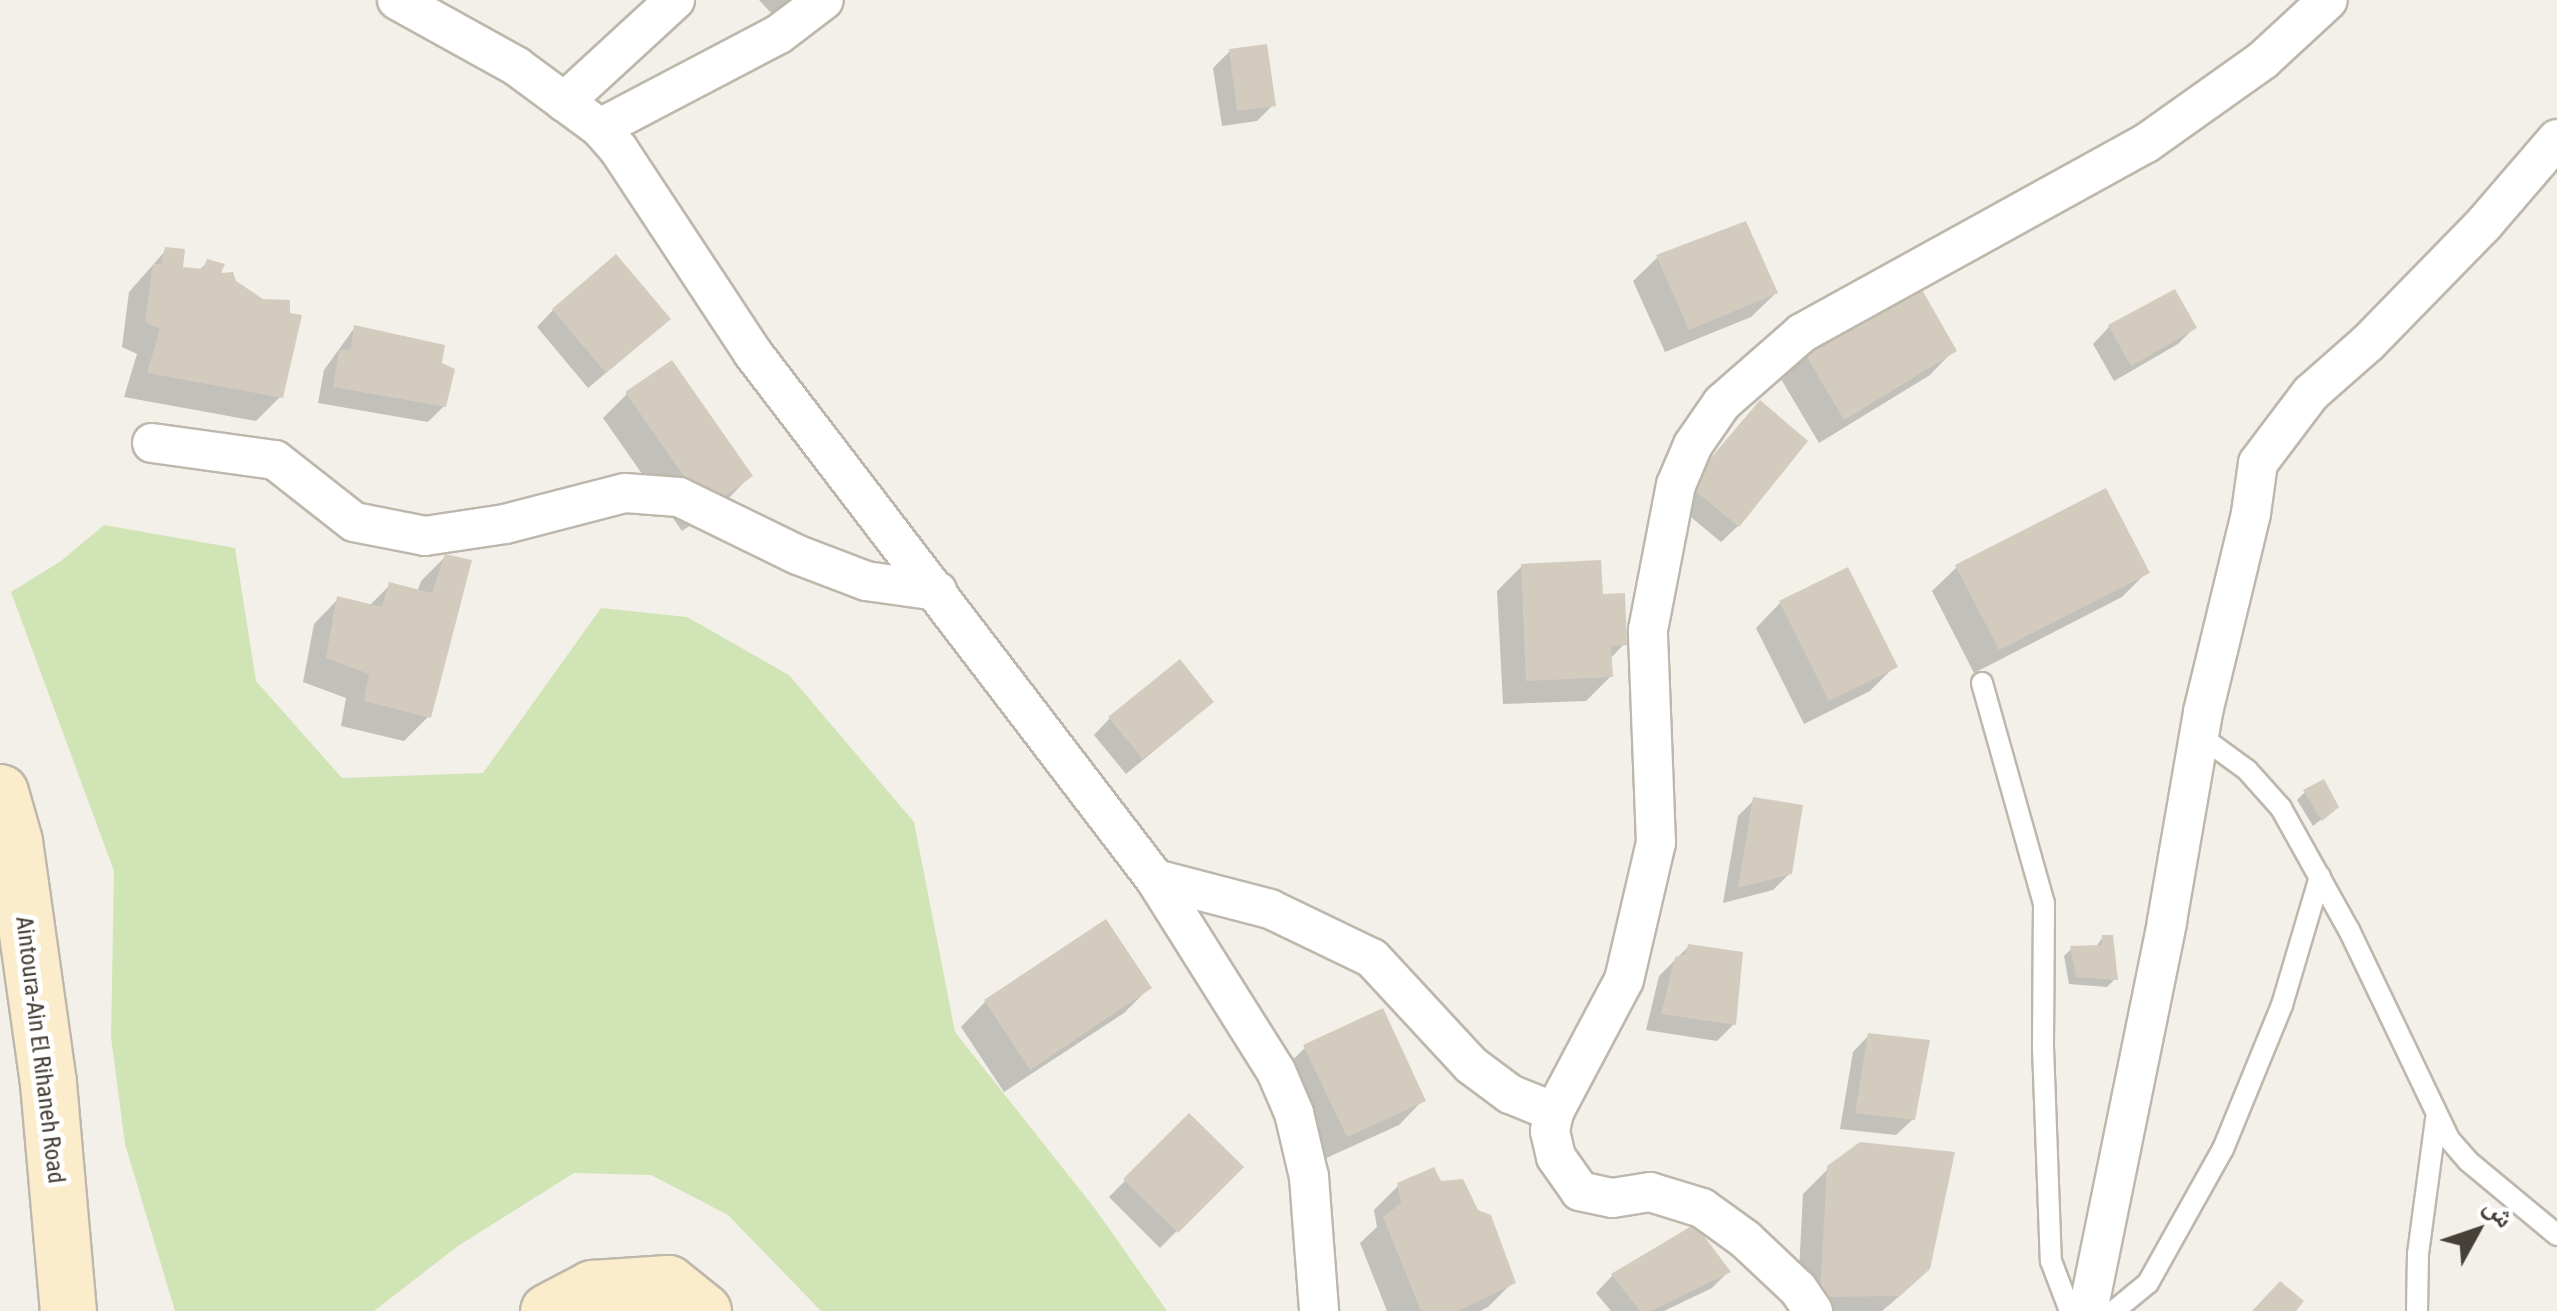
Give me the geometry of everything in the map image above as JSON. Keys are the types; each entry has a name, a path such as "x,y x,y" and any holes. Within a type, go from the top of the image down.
{"main road":[{"name":"Aintoura-Ain El Rihaneh Road","path":"0,792 14,840 48,1084 68,1311"},
{"path":"548,1311 592,1288 668,1283 703,1311"}],"street":[{"path":"398,0 516,66 600,128 619,150 752,352 1155,880 1259,1043 1294,1113 1309,1177 1319,1311"},
{"path":"564,102 674,0"},
{"path":"600,128 778,34 824,0"},
{"path":"1814,1311 1798,1288 1746,1240 1702,1208 1650,1192 1612,1198 1580,1191 1556,1156 1550,1131 1554,1112 1624,980 1656,843 1648,630 1676,485 1702,431 1722,403 1760,365 1802,333 2145,144 2263,60 2328,0"},
{"path":"2088,1311 2168,920 2199,735 2251,513 2258,463 2310,393 2368,344 2484,224 2557,139"},
{"path":"152,443 275,460 354,522 426,536 505,524 625,493 679,497 798,555 866,581 937,591"},
{"path":"1155,880 1270,909 1372,958 1471,1065 1510,1094 1554,1112"}],"lane":[{"path":"1982,683 2044,903 2043,1047 2051,1261 2070,1311"},
{"path":"2199,735 2247,770 2281,808 2349,930 2436,1118 2468,1161 2557,1235"},
{"path":"2114,1311 2148,1282 2223,1149 2282,1005 2320,877"},
{"path":"2416,1311 2418,1254 2436,1118"}],"green space":[{"path":"104,525 235,548 256,681 342,778 483,773 601,608 687,617 789,675 914,822 955,1032 1096,1210 1167,1311 821,1311 728,1215 651,1175 574,1173 458,1246 374,1311 175,1311 125,1144 111,1037 114,871 11,592 61,561"}],"building":[{"path":"1267,44 1276,106 1237,111 1229,49"},
{"path":"1746,221 1778,293 1689,330 1656,255"},
{"path":"165,247 185,249 183,267 203,269 207,259 225,264 221,273 233,272 236,281 263,299 290,300 290,313 302,315 283,398 147,373 160,329 145,322 153,264 161,264"},
{"path":"616,254 671,319 606,373 552,309"},
{"path":"1917,281 1957,351 1844,420 1801,347"},
{"path":"2175,289 2197,328 2131,366 2108,325"},
{"path":"354,325 445,345 442,363 455,369 446,407 333,387 339,351 351,349"},
{"path":"672,360 753,476 707,509 625,392"},
{"path":"1760,400 1808,441 1739,527 1688,485"},
{"path":"2106,488 2150,573 1999,650 1955,565"},
{"path":"445,554 472,560 431,718 364,701 369,674 326,658 337,596 382,607 389,582 432,593"},
{"path":"1601,560 1603,594 1625,593 1627,645 1611,646 1613,677 1526,681 1521,564"},
{"path":"1848,567 1898,667 1829,701 1779,601"},
{"path":"1180,659 1214,702 1143,759 1108,717"},
{"path":"2324,779 2339,807 2322,821 2303,790"},
{"path":"1753,797 1803,805 1792,874 1738,888"},
{"path":"1106,919 1152,988 1030,1070 984,1000"},
{"path":"2102,935 2113,935 2118,980 2076,977 2070,946 2102,945"},
{"path":"1688,944 1743,952 1736,1025 1661,1014 1675,957 1686,954"},
{"path":"1383,1008 1426,1101 1347,1137 1303,1045"},
{"path":"1868,1033 1930,1040 1915,1120 1855,1113"},
{"path":"1189,1113 1244,1167 1178,1233 1123,1179"},
{"path":"1860,1142 1955,1152 1930,1269 1900,1296 1820,1297 1827,1166"},
{"path":"1434,1167 1441,1181 1463,1179 1478,1210 1491,1215 1516,1283 1458,1311 1421,1311 1383,1217 1401,1203 1397,1183"},
{"path":"1695,1224 1731,1272 1651,1311 1640,1311 1611,1274"},
{"path":"2280,1281 2304,1301 2296,1311 2252,1311"}]}
